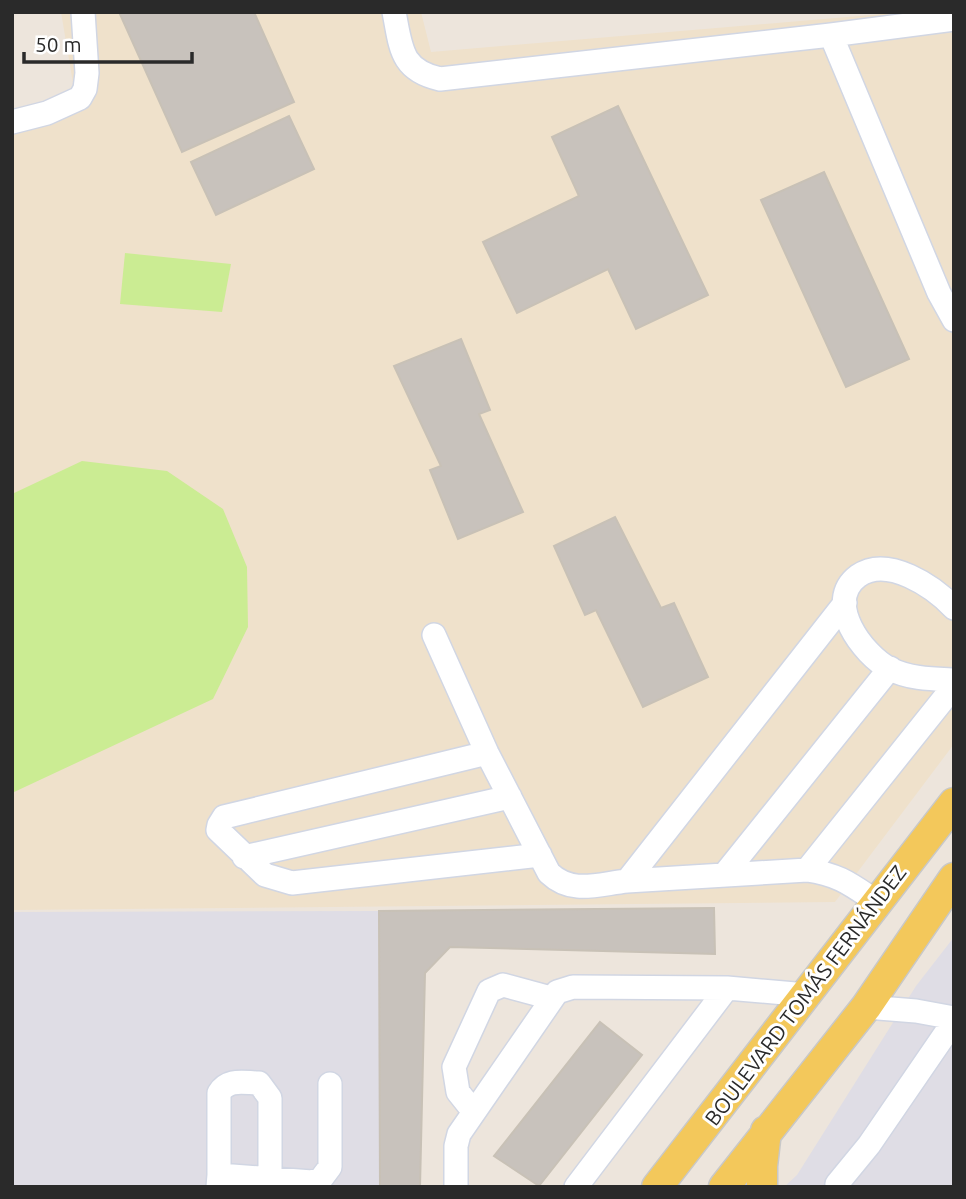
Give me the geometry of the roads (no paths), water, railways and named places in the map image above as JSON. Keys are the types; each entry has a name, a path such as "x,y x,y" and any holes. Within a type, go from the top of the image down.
{"main road":[{"name":"BOULEVARD TOMÁS FERNÁNDEZ","path":"657,1187 954,803"},
{"path":"724,1187 866,1007 951,881 911,856"},
{"path":"762,1187 766,1131"}],"lane":[{"path":"12,122 47,113 80,98 85,89 87,73 83,12"},
{"path":"394,12 402,49 410,65 421,75 440,79 954,19"},
{"path":"831,35 939,293 954,320"},
{"path":"954,608 936,590 916,578 898,572 875,570 858,576 848,590 845,603 847,618 855,637 871,654 890,668 917,677 954,680"},
{"path":"627,881 845,603"},
{"path":"433,635 487,753 548,873 559,882 573,887 807,870 829,873 840,878 877,902"},
{"path":"724,875 890,668"},
{"path":"807,870 954,686"},
{"path":"487,753 224,817 218,830 265,875 292,883 540,855"},
{"path":"244,857 510,797"},
{"path":"474,1112 458,1092 454,1067 489,990 503,985 551,998"},
{"path":"456,1187 456,1146 459,1134 557,992 573,987 727,988 807,995"},
{"path":"576,1187 727,988"},
{"path":"838,1187 945,1046 954,1019 916,1011 866,1007"},
{"path":"270,1179 270,1098 266,1090 259,1083 230,1082 225,1084 219,1093 219,1181 270,1179 312,1182 321,1179 330,1167 330,1084"}]}
